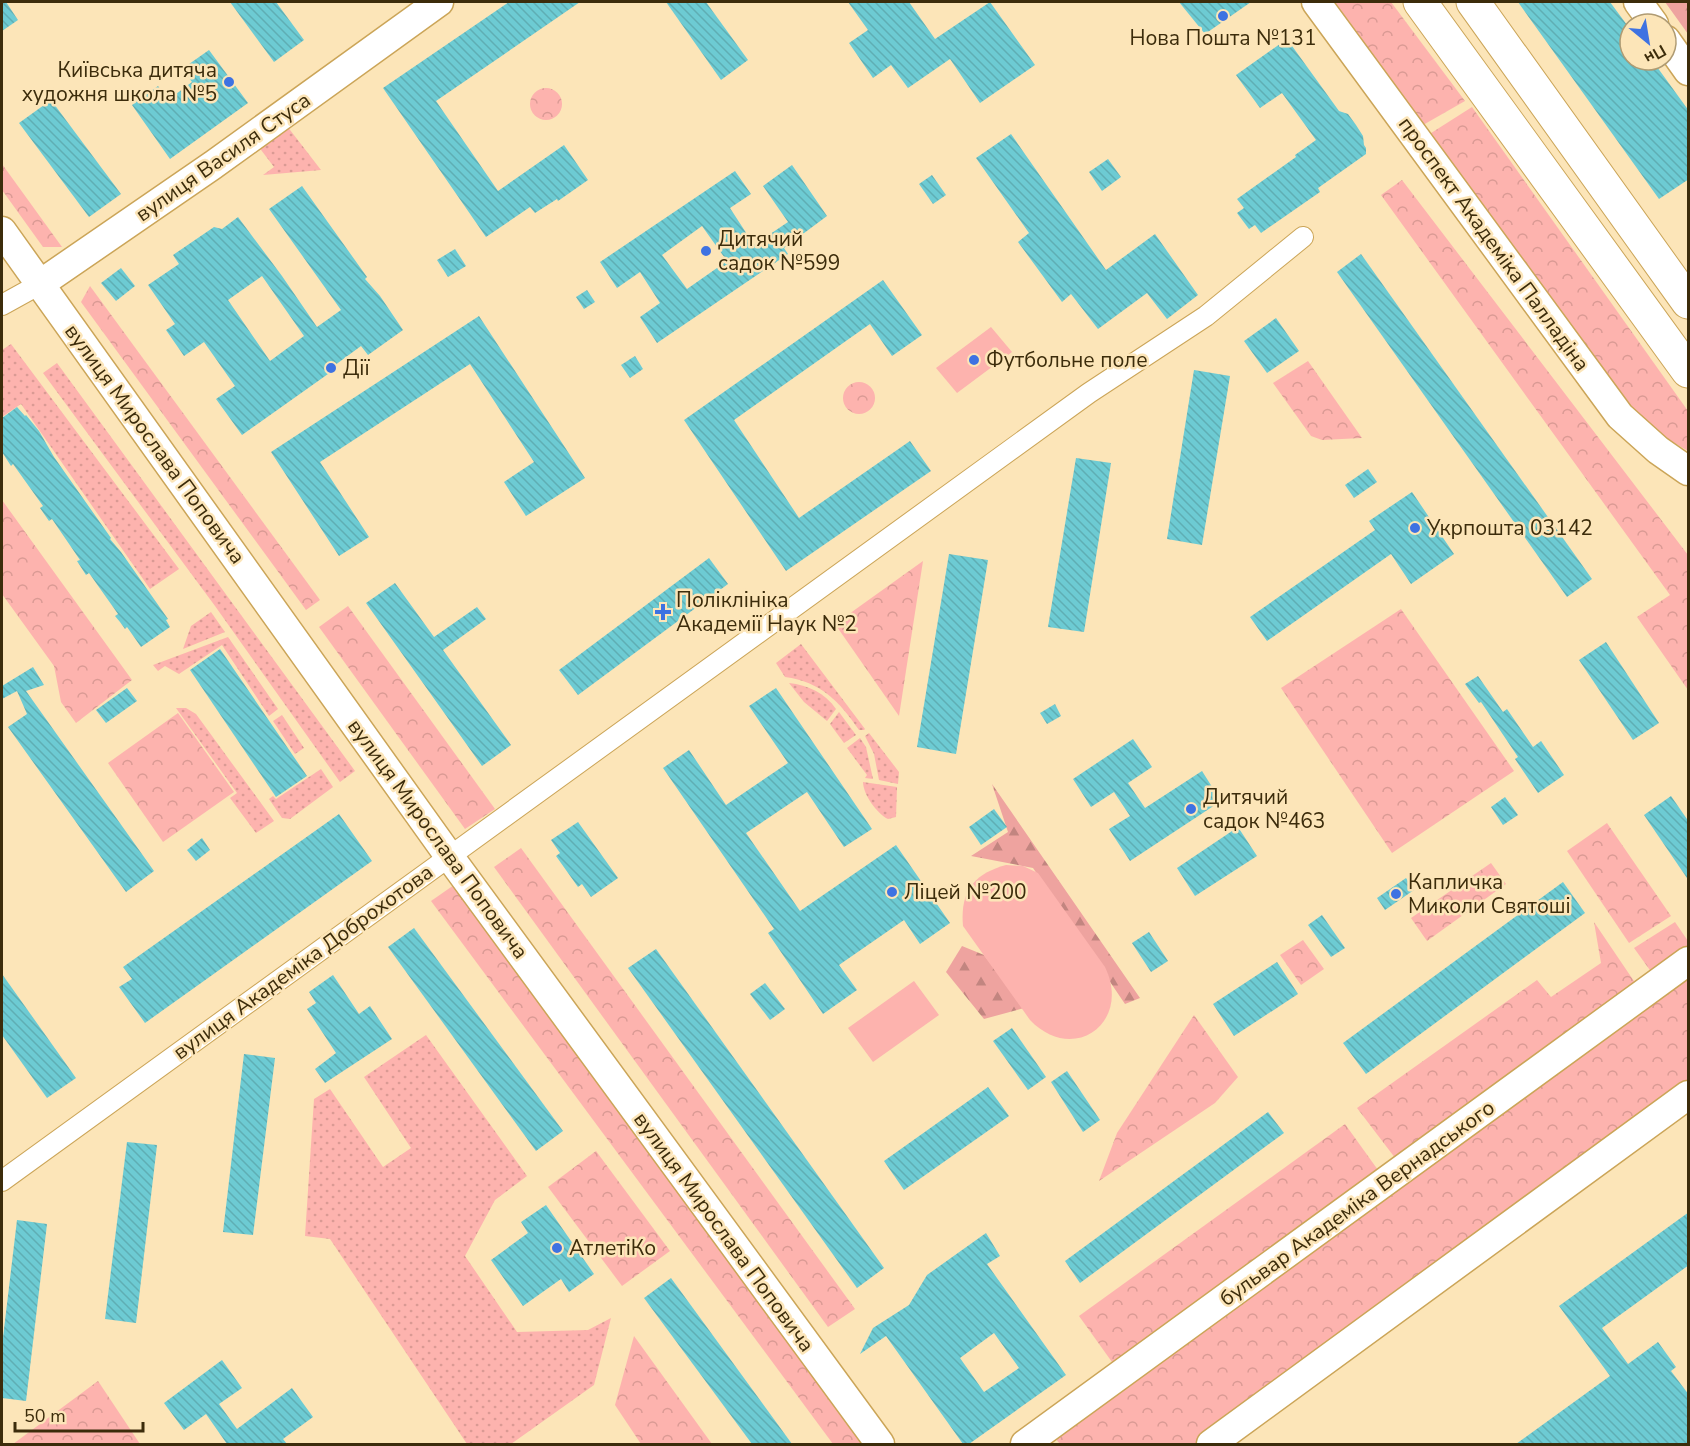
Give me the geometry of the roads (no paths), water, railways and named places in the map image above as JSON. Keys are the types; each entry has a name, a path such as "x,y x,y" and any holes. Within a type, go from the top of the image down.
{"highway":[{"path":"1420,2 1689,371"},
{"path":"1473,2 1689,302"}],"street":[{"name":"вулиця Василя Стуса","path":"2,305 40,284 213,165 439,2"},
{"name":"проспект Академіка Палладіна","path":"1316,2 1620,416 1658,450 1689,471"},
{"path":"1678,56 1689,71"},
{"name":"вулиця Мирослава Поповича","path":"2,231 449,856 880,1444"},
{"name":"вулиця Академіка Доброхотова","path":"2,1181 1089,393 1206,316 1304,237"},
{"name":"бульвар Академіка Вернадського","path":"1034,1442 1689,961"},
{"path":"1211,1444 1689,1095"}],"place":[{"name":"Нова Пошта №131","path":"1223,16"},
{"name":"Київська дитяча художня школа №5","path":"229,82"},
{"name":"Дитячий садок №599","path":"706,251"},
{"name":"Футбольне поле","path":"974,360"},
{"name":"Дії","path":"331,368"},
{"name":"Укрпошта 03142","path":"1415,528"},
{"name":"Поліклініка Академії Наук №2","path":"663,612"},
{"name":"Дитячий садок №463","path":"1191,809"},
{"name":"Ліцей №200","path":"892,892"},
{"name":"Капличка Миколи Святоші","path":"1396,894"},
{"name":"АтлетіКо","path":"557,1248"}]}
